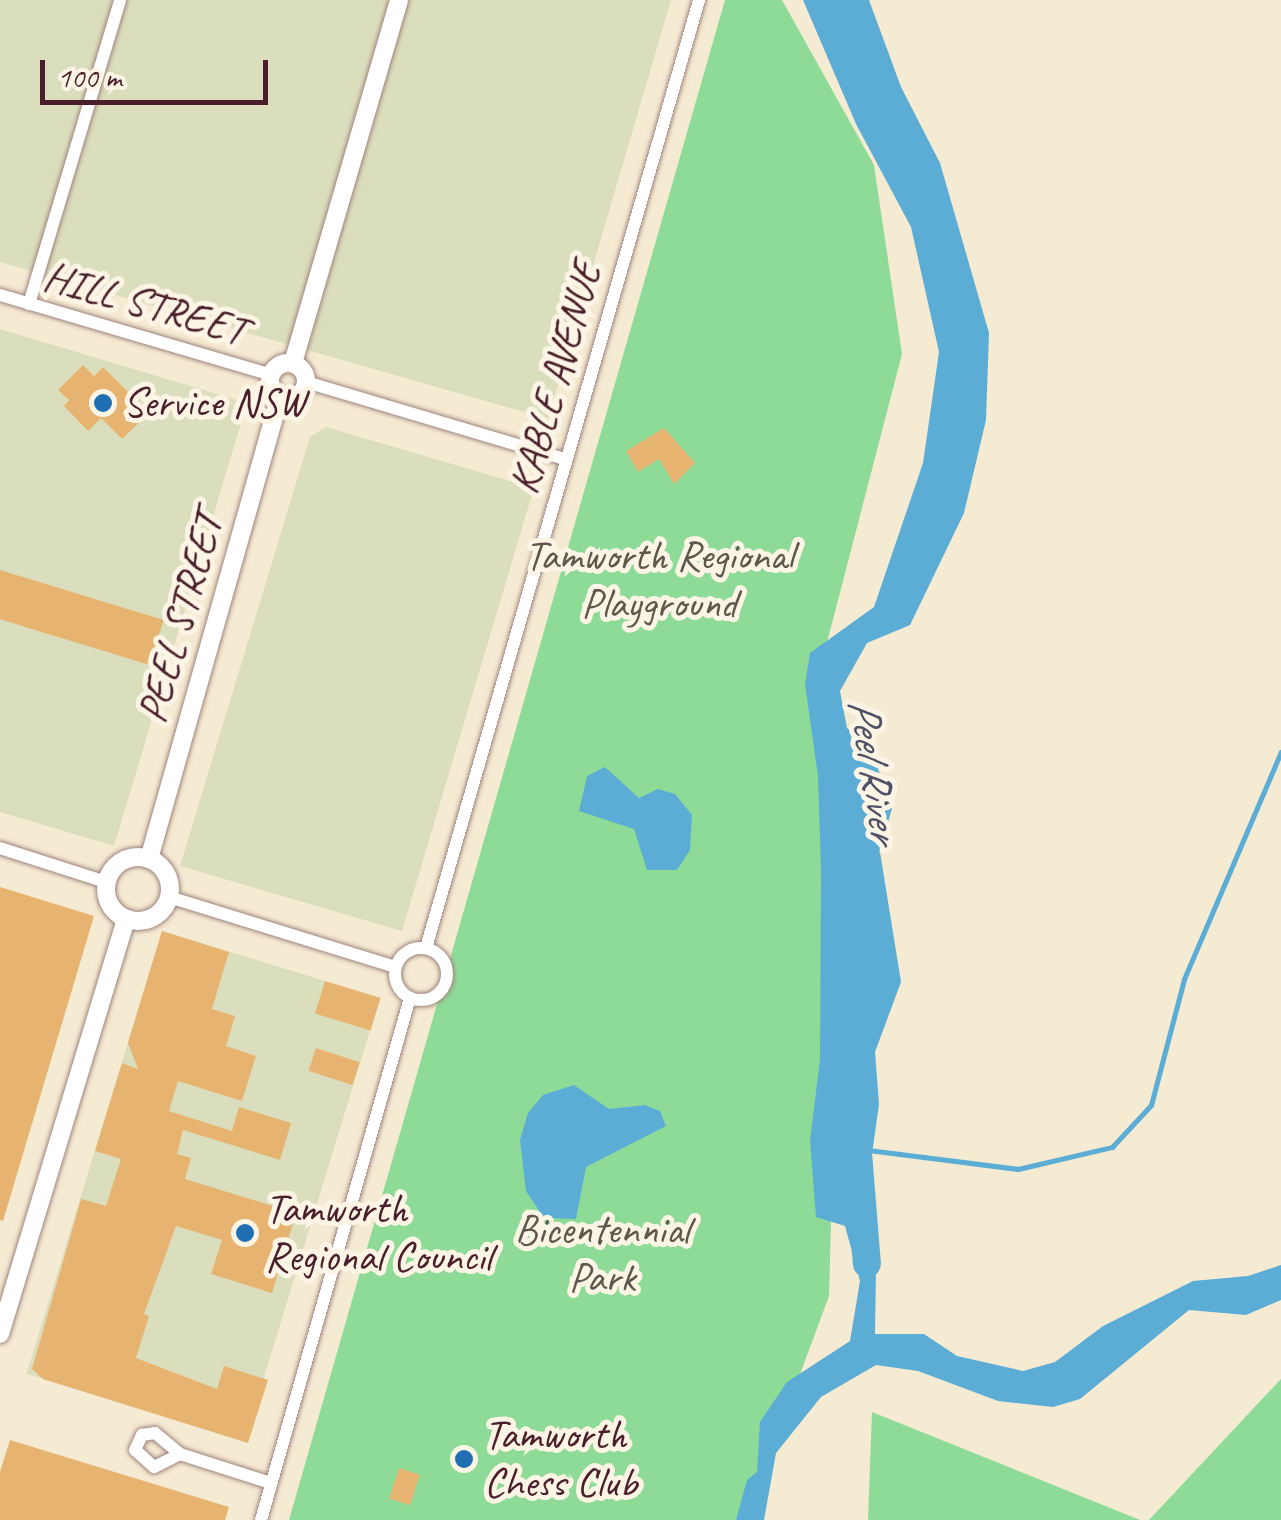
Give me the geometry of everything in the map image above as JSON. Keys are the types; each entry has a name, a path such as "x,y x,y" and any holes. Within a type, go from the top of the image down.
{"main road":[{"path":"293,364 306,382 297,396 280,396 272,375 293,364 399,0"},
{"name":"PEEL STREET","path":"149,859 280,396"},
{"path":"126,859 149,859 165,873 169,897 155,915 126,920 110,904 106,882 126,859"},
{"path":"0,1334 126,920"}],"street":[{"path":"29,304 120,0"},
{"name":"KABLE AVENUE","path":"426,948 698,0"},
{"name":"HILL STREET","path":"0,295 272,375"},
{"path":"306,382 564,459"},
{"path":"0,848 106,882"},
{"path":"169,897 395,968"},
{"path":"426,948 445,964 446,982 435,996 410,998 397,985 395,968 410,949 426,948"},
{"path":"261,1520 410,998"},
{"path":"180,1454 272,1482"}],"shaded area":[{"path":"0,0 671,0 548,419 0,262"},
{"path":"0,329 247,403 114,846 0,812"},
{"path":"326,427 534,488 402,931 180,866 310,437"},
{"path":"162,931 380,998 245,1440 27,1374"}],"green space":[{"name":"Bicentennial Park","path":"725,0 782,0 874,165 902,354 817,681 843,783 829,1296 746,1520 289,1520"},
{"path":"1281,1379 1281,1520 1149,1520"},
{"path":"872,1412 1140,1520 868,1520"}],"water":[{"path":"803,0 869,0 901,87 940,163 989,333 986,420 964,513 910,625 867,643 840,691 847,728 871,749 892,808 880,852 901,982 875,1052 879,1104 870,1168 851,1216 868,1232 876,1268 875,1334 924,1334 957,1356 1023,1371 1055,1362 1103,1326 1193,1281 1248,1276 1281,1265 1281,1300 1246,1315 1189,1310 1080,1399 1053,1407 998,1401 918,1371 876,1365 821,1397 776,1453 764,1520 736,1520 747,1480 757,1472 760,1422 787,1382 850,1341 860,1281 845,1226 816,1217 810,1141 820,1059 821,871 818,776 805,684 810,653 874,607 923,463 939,352 911,227 856,124"},
{"path":"605,767 639,798 658,789 675,794 692,815 690,850 677,870 647,870 634,829 579,811 587,776"},
{"path":"574,1085 609,1109 645,1105 660,1111 666,1126 586,1167 576,1219 544,1218 526,1191 520,1140 528,1113 543,1095"}],"building":[{"name":"Service NSW","path":"83,365 94,376 103,367 149,413 122,439 101,418 88,431 64,406 69,400 58,390"},
{"path":"664,428 695,463 674,484 659,459 638,472 626,451"},
{"path":"0,570 164,620 150,665 0,619"},
{"path":"0,887 94,916 3,1221 0,1220"},
{"path":"162,931 229,952 212,1009 235,1016 226,1046 256,1056 242,1101 178,1081 169,1111 232,1131 239,1107 291,1123 280,1160 183,1130 177,1154 191,1158 185,1179 296,1213 272,1293 211,1274 222,1240 176,1226 144,1314 149,1316 136,1358 217,1389 224,1366 268,1380 248,1443 43,1379 32,1369 81,1199 106,1206 121,1159 95,1151 122,1063 138,1069 128,1043"},
{"path":"325,981 380,998 371,1030 315,1014"},
{"path":"316,1048 360,1062 352,1085 309,1071"},
{"path":"10,1440 229,1507 225,1520 0,1520 0,1472"},
{"path":"399,1468 420,1475 410,1505 389,1498"}],"waterway":[{"path":"868,1150 1018,1169 1112,1147 1151,1105 1184,979 1281,752"},
{"name":"Peel River","path":"858,1153 867,1264"}],"place":[{"name":"Service NSW","path":"103,403"},
{"name":"Tamworth Regional Council","path":"245,1233"},
{"name":"Tamworth Chess Club","path":"464,1459"}],"park label":[{"name":"Tamworth Regional Playground","path":"659,580"}]}
